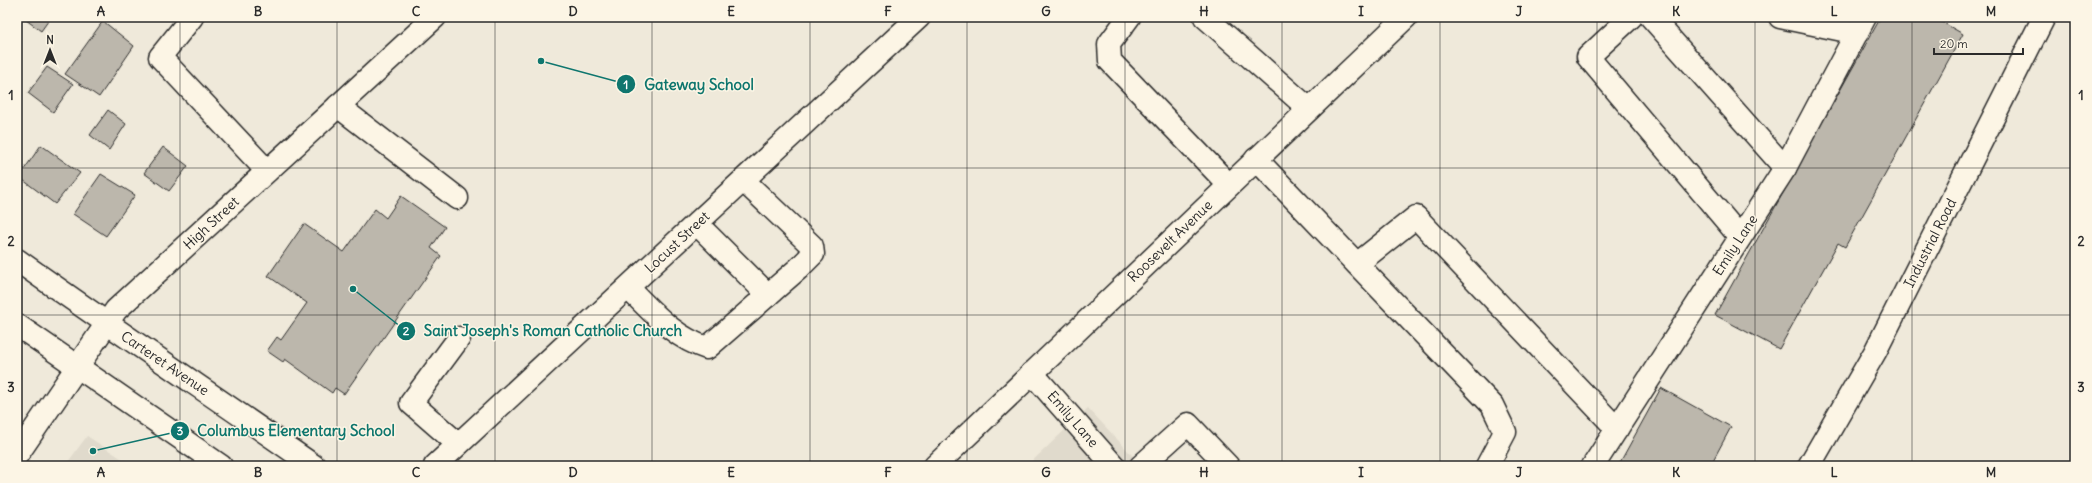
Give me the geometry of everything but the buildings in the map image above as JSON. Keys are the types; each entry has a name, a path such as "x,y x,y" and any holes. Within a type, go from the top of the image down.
{"street":[{"path":"192,17 160,57 267,171"},
{"name":"High Street","path":"17,455 116,310 435,17"},
{"name":"Locust Street","path":"435,466 744,181 919,17"},
{"path":"1129,17 1109,44 1110,61 1229,185"},
{"path":"1205,17 1309,109"},
{"name":"Roosevelt Avenue","path":"935,466 1256,158 1406,17"},
{"path":"1630,17 1588,57 1740,237"},
{"path":"1651,17 1785,168"},
{"path":"1780,17 1861,25"},
{"name":"Industrial Road","path":"1809,466 1875,352 2044,17"},
{"name":"Emily Lane","path":"1593,466 1785,168 1861,25"},
{"path":"338,106 457,198"},
{"path":"1256,158 1492,405 1505,432 1487,466"},
{"path":"628,288 673,332 695,344 707,348 813,254 812,246 744,181"},
{"path":"1357,264 1416,217 1617,429"},
{"path":"697,224 768,295"},
{"name":"Carteret Avenue","path":"17,260 107,324 169,365 314,466"},
{"path":"17,325 221,466"},
{"path":"458,444 411,403 459,338"},
{"name":"Emily Lane","path":"1032,372 1114,466"},
{"path":"1141,466 1188,424 1228,466"}],"shaded area":[{"path":"1088,408 1142,466 1027,466"},
{"path":"87,436 133,466 65,466"}],"place":[{"name":"Gateway School","path":"541,61"},
{"name":"Saint Joseph's Roman Catholic Church","path":"353,289"},
{"name":"Columbus Elementary School","path":"93,451"}]}
